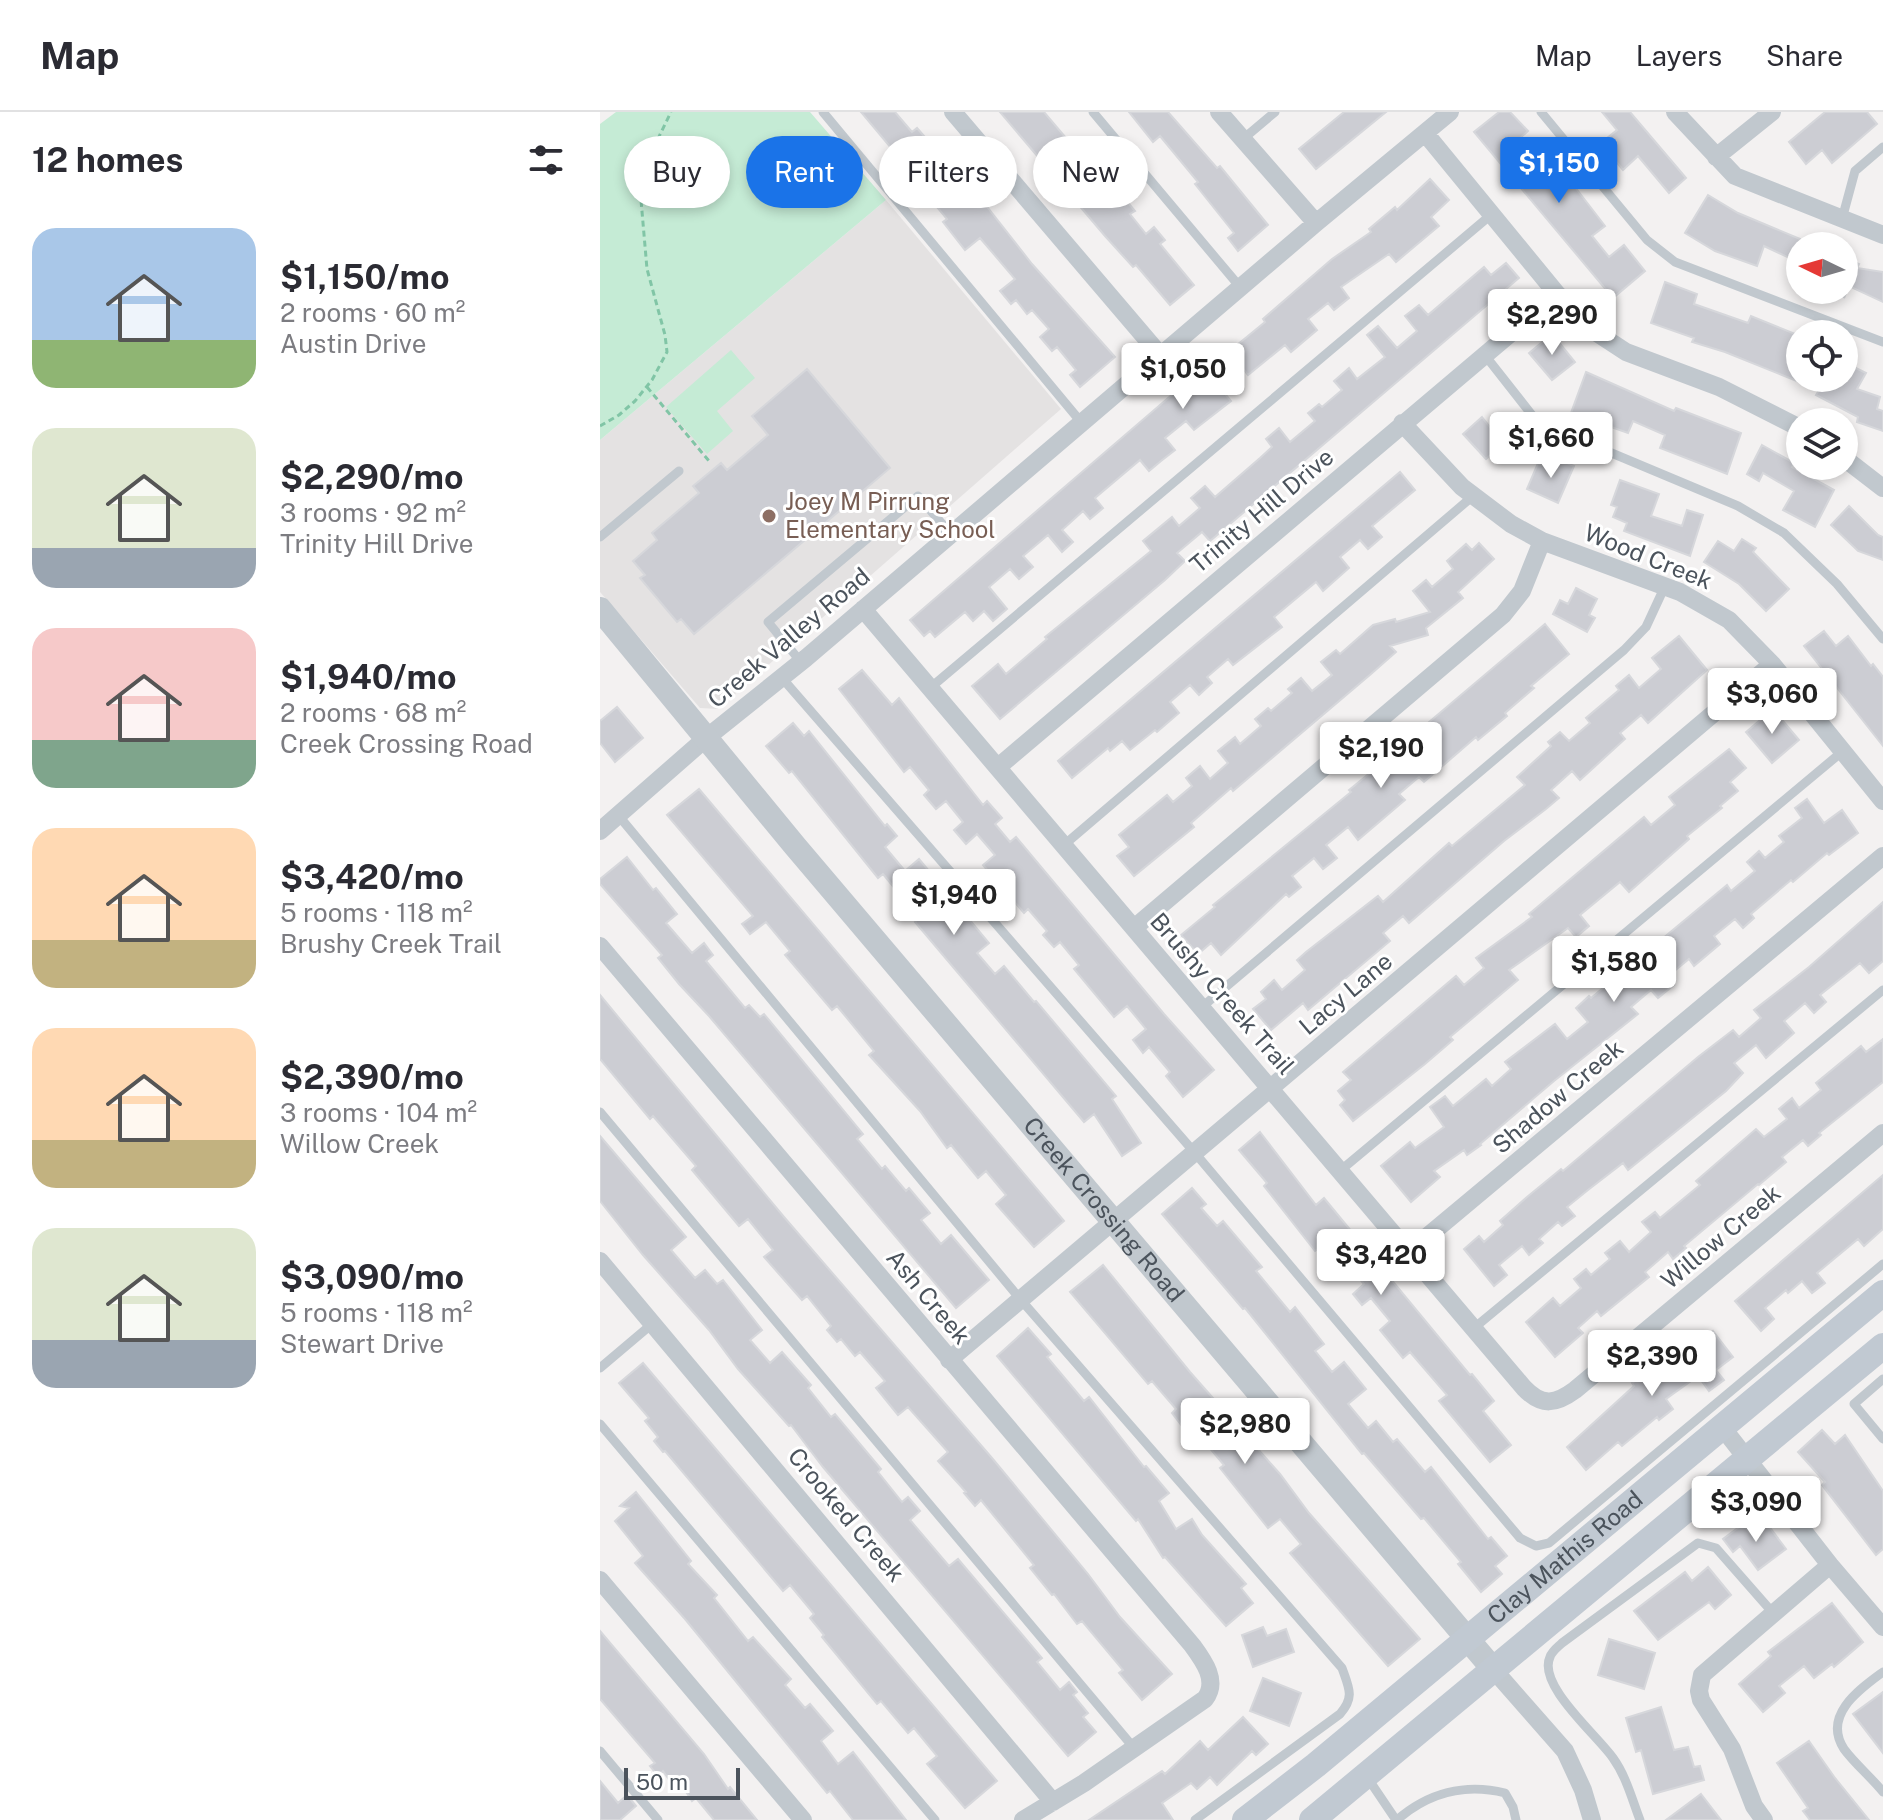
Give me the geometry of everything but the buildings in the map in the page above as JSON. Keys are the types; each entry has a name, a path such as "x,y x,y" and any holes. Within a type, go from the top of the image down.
{"main road":[{"name":"Clay Mathis Road","path":"1245,1820 1316,1765 1883,1293"},
{"name":"Clay Mathis Road","path":"1312,1820 1883,1346"}],"street":[{"path":"953,112 1161,356"},
{"path":"1219,112 1316,223"},
{"name":"Creek Valley Road","path":"600,831 705,739 801,662 1450,112"},
{"path":"1675,112 1735,176 1883,235"},
{"path":"1716,157 1772,112"},
{"path":"1425,133 1557,294 1612,345 1719,387 1786,421"},
{"name":"Trinity Hill Drive","path":"998,767 1557,294"},
{"name":"Wood Creek","path":"1402,423 1495,515 1542,541 1665,586 1729,620 1772,664 1883,801"},
{"path":"1858,469 1883,488"},
{"path":"1134,928 1503,615 1522,591 1542,541"},
{"name":"Creek Crossing Road","path":"600,609 705,739 1465,1640 1565,1751 1583,1790 1592,1820"},
{"name":"Brushy Creek Trail","path":"863,609 1532,1396 1549,1403"},
{"name":"Lacy Lane","path":"949,1360 1772,664"},
{"name":"Shadow Creek","path":"1410,1251 1883,856"},
{"name":"Ash Creek","path":"600,946 1203,1660 1211,1683 1209,1694 1134,1748"},
{"name":"Willow Creek","path":"1549,1403 1575,1390 1883,1133"},
{"name":"Crooked Creek","path":"600,1261 1053,1802"},
{"path":"1722,1427 1830,1565 1883,1627"},
{"path":"1764,1820 1754,1806 1732,1749 1701,1700 1702,1675 1830,1565"},
{"path":"600,1580 803,1820"},
{"path":"1023,1820 1134,1748"}],"lane":[{"path":"823,112 1081,422"},
{"path":"1093,112 1241,287"},
{"path":"1243,139 1275,112"},
{"path":"1541,112 1647,240 1675,262 1883,342"},
{"path":"1842,219 1855,171 1883,147"},
{"path":"930,688 1492,214"},
{"path":"1484,354 1532,415 1559,431 1738,506 1784,533 1837,584 1883,639"},
{"path":"600,537 679,471"},
{"path":"801,662 768,622 918,496 951,534"},
{"path":"1064,845 1473,496"},
{"path":"1202,1007 1624,650 1646,627 1665,586"},
{"path":"782,677 1195,1153 1520,1538 1536,1546 1549,1543 1883,1264"},
{"path":"1341,1170 1843,751"},
{"path":"618,815 1021,1300 1342,1668 1350,1691 1349,1703 1340,1714 1195,1820"},
{"path":"1474,1328 1883,990"},
{"path":"600,1112 1134,1748"},
{"path":"600,1368 653,1323"},
{"path":"1883,1379 1854,1404 1883,1439"},
{"path":"600,1424 935,1820"},
{"path":"1640,1820 1613,1758 1556,1691 1547,1670 1549,1657 1562,1643 1698,1543 1716,1548 1773,1613"},
{"path":"1883,1672 1850,1698 1839,1719 1838,1730 1843,1747 1883,1792"},
{"path":"600,1751 658,1820"},
{"path":"1366,1775 1397,1820 1414,1806 1441,1793 1486,1788 1505,1793 1516,1820"}],"path":[{"path":"600,426 619,415 647,387 664,361 667,344 647,269 641,200 652,151 671,112"},
{"path":"647,387 709,461"}],"shaded area":[{"name":"Joey M Pirrung Elementary School","path":"879,206 893,208 1061,409 718,709 700,708 600,592 600,440"}],"green space":[{"path":"616,112 810,112 831,136 746,136 746,208 863,208 863,173 879,192 879,206 600,440 600,124"},
{"path":"731,350 755,378 717,411 733,431 707,454 666,407"}],"place":[{"name":"Joey M Pirrung Elementary School","path":"769,516"}]}
